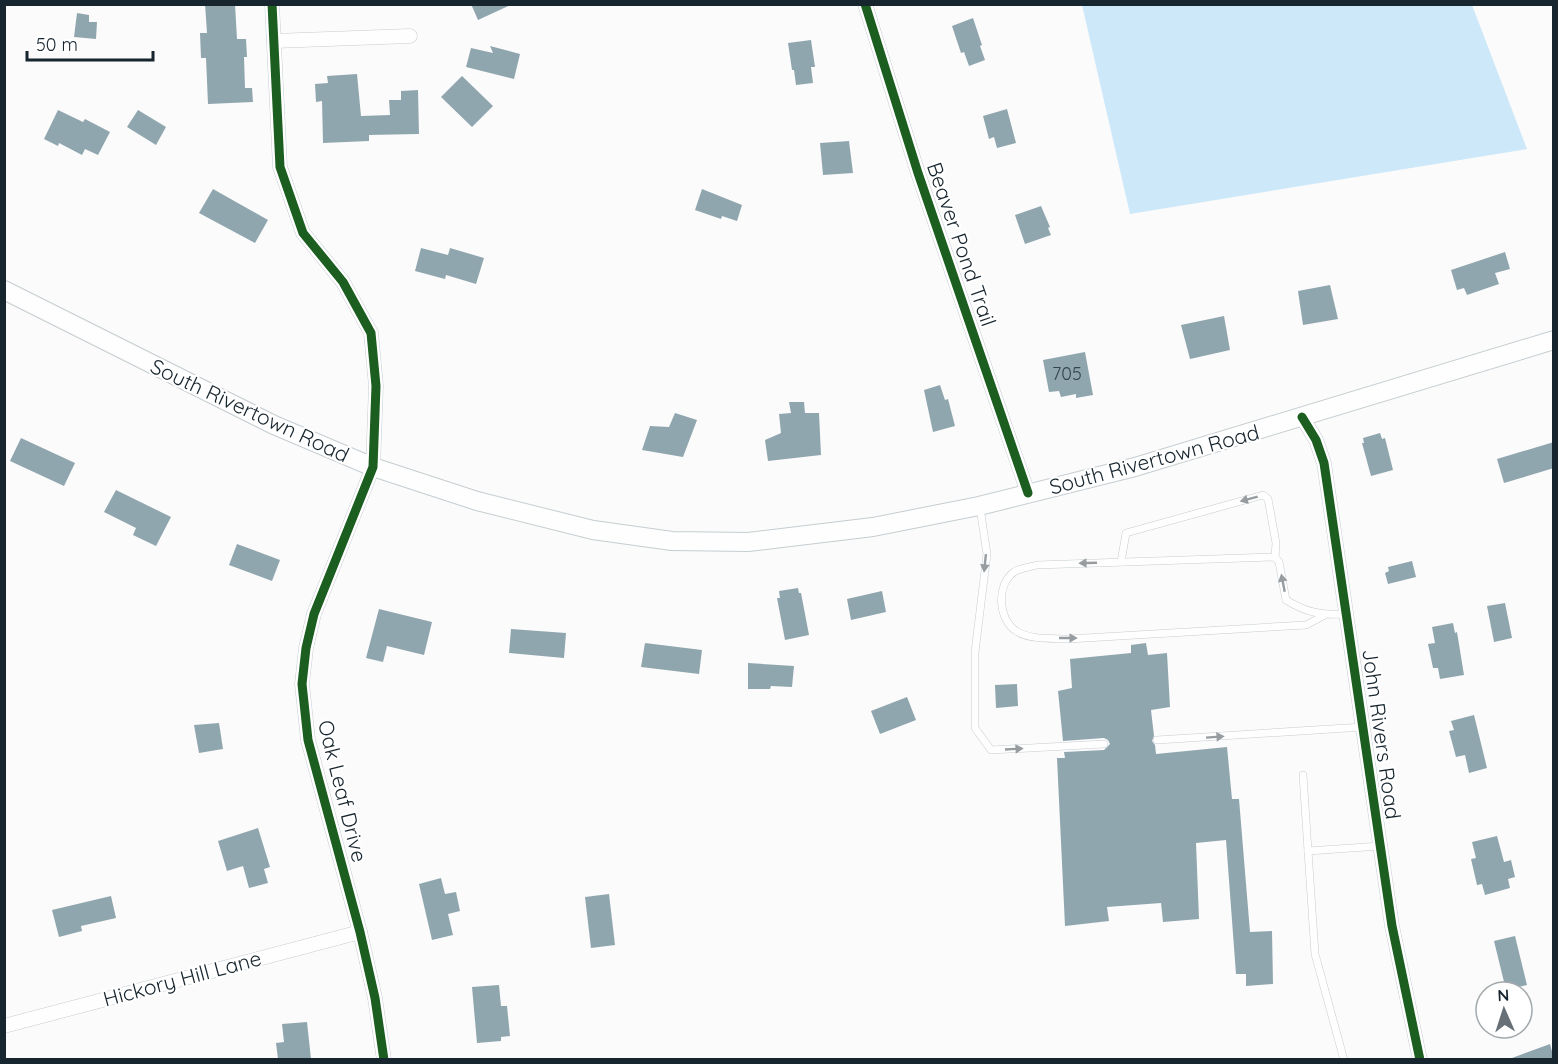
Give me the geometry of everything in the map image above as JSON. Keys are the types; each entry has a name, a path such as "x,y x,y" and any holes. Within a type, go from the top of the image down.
{"main road":[{"name":"South Rivertown Road","path":"4,290 274,425 373,467 477,501 571,525 672,541 748,542 873,527 979,506 1135,467 1554,340"}],"street":[{"name":"Oak Leaf Drive","path":"272,4 280,167 303,233 343,282 371,333 376,386 373,467 314,614 306,648 302,684 308,740 360,932 375,998 384,1059"},
{"name":"Beaver Pond Trail","path":"866,4 918,173 1028,493"},
{"path":"274,41 410,36"},
{"name":"John Rivers Road","path":"1302,417 1316,440 1324,463 1392,926 1420,1059"},
{"name":"Hickory Hill Lane","path":"4,1026 360,932"}],"lane":[{"path":"1121,562 1126,533 1263,495 1268,499 1276,543 1275,556 1279,562 1286,600 1303,610 1325,615 1346,614"},
{"path":"979,506 987,554 975,652 975,728 991,750 1104,744"},
{"path":"1275,556 1037,565 1014,572 1004,587 1001,603 1005,616 1015,630 1030,636 1068,639 1306,625 1325,615"},
{"path":"1157,740 1363,727"},
{"path":"1303,775 1315,954 1344,1059"},
{"path":"1308,851 1380,846"}],"shaded area":[{"path":"1082,5 1472,5 1527,149 1130,214"}],"building":[{"path":"205,4 235,4 237,39 246,39 245,88 252,88 253,102 208,104 206,58 201,58 200,33 207,33"},
{"path":"471,4 513,4 478,20"},
{"path":"77,13 89,15 89,22 97,22 96,39 74,37"},
{"path":"973,18 985,60 969,66 964,52 961,53 952,26"},
{"path":"811,40 815,67 811,67 813,83 796,85 788,43"},
{"path":"490,46 520,54 514,79 466,67 471,48 493,53"},
{"path":"357,74 361,116 390,115 389,100 401,100 401,91 418,90 419,134 369,135 369,141 323,143 322,101 316,102 315,84 328,83 327,76"},
{"path":"462,76 493,106 472,127 441,97"},
{"path":"1007,109 1016,143 997,148 994,137 989,139 983,116"},
{"path":"58,110 83,122 85,119 110,132 98,155 85,149 82,155 59,143 58,146 44,139"},
{"path":"138,110 166,127 156,145 127,127"},
{"path":"849,141 853,173 823,175 820,143"},
{"path":"213,189 268,220 255,243 199,213"},
{"path":"702,189 742,205 737,221 722,216 721,219 695,210"},
{"path":"1041,206 1051,235 1025,244 1015,215"},
{"path":"421,248 448,255 450,248 484,258 476,284 446,275 445,279 415,271"},
{"path":"1505,252 1510,269 1495,273 1499,284 1467,295 1464,288 1457,290 1451,270"},
{"path":"1330,285 1338,319 1303,325 1298,291"},
{"path":"1224,316 1230,350 1190,359 1181,325"},
{"path":"1085,352 1093,395 1076,398 1076,394 1061,397 1059,391 1049,392 1043,360"},
{"path":"940,385 945,400 948,399 955,426 933,432 924,390"},
{"path":"789,402 804,402 805,413 819,413 821,455 768,461 765,440 781,433 779,414 791,413"},
{"path":"675,413 697,420 683,457 642,450 650,426 669,427"},
{"path":"1380,433 1382,439 1385,438 1393,470 1371,476 1362,443 1364,443 1363,438"},
{"path":"21,438 75,463 64,486 10,461"},
{"path":"1554,442 1554,468 1504,483 1497,459"},
{"path":"116,490 171,517 156,546 133,535 136,528 104,512"},
{"path":"237,544 280,560 272,581 229,565"},
{"path":"1412,561 1416,577 1388,584 1385,573 1389,571 1388,567"},
{"path":"798,588 809,635 785,640 777,598 780,598 779,591"},
{"path":"882,591 886,612 851,620 847,599"},
{"path":"1505,603 1512,638 1494,642 1487,606"},
{"path":"379,609 432,622 424,655 387,646 383,662 366,658"},
{"path":"1453,623 1455,633 1457,632 1464,675 1440,679 1438,668 1433,668 1428,644 1435,643 1432,627"},
{"path":"511,629 566,633 564,658 509,653"},
{"path":"645,643 702,650 699,674 641,667"},
{"path":"1146,643 1148,655 1167,653 1170,707 1151,710 1154,736 1152,741 1156,754 1227,747 1232,799 1239,799 1250,932 1272,931 1273,984 1246,986 1246,974 1236,974 1226,840 1196,843 1199,919 1163,922 1161,903 1107,907 1109,921 1065,926 1057,758 1065,758 1064,752 1104,750 1110,744 1104,738 1063,741 1058,691 1072,688 1070,659 1131,653 1131,645"},
{"path":"748,663 794,666 792,687 771,686 770,689 748,689"},
{"path":"1017,684 1018,706 996,708 995,685"},
{"path":"907,697 916,720 880,734 871,711"},
{"path":"1474,715 1487,768 1469,773 1465,755 1456,757 1449,731 1454,730 1451,721"},
{"path":"219,723 223,749 199,753 194,725"},
{"path":"258,828 270,867 264,869 268,883 249,888 243,866 227,871 218,841"},
{"path":"1497,836 1504,862 1511,860 1515,877 1508,879 1510,888 1485,895 1482,884 1477,885 1471,859 1476,858 1472,842"},
{"path":"441,878 445,894 456,892 460,911 448,914 453,935 432,940 419,884"},
{"path":"609,894 615,945 591,948 585,897"},
{"path":"111,896 116,918 81,926 82,931 59,937 52,910"},
{"path":"1515,936 1526,980 1504,980 1494,941"},
{"path":"499,985 501,1006 507,1006 510,1036 501,1037 501,1041 477,1043 472,987"},
{"path":"307,1022 311,1059 278,1059 276,1043 284,1042 282,1024"},
{"path":"1550,1044 1554,1059 1512,1059 1512,1058"}],"cycle path":[{"path":"272,4 280,167 303,233 343,282 371,333 376,386 373,467 314,614 306,648 302,684 308,740 360,932 375,998 384,1060"},
{"path":"865,4 918,173 1028,493"},
{"path":"1302,417 1316,440 1324,463 1392,926 1420,1060"}]}
